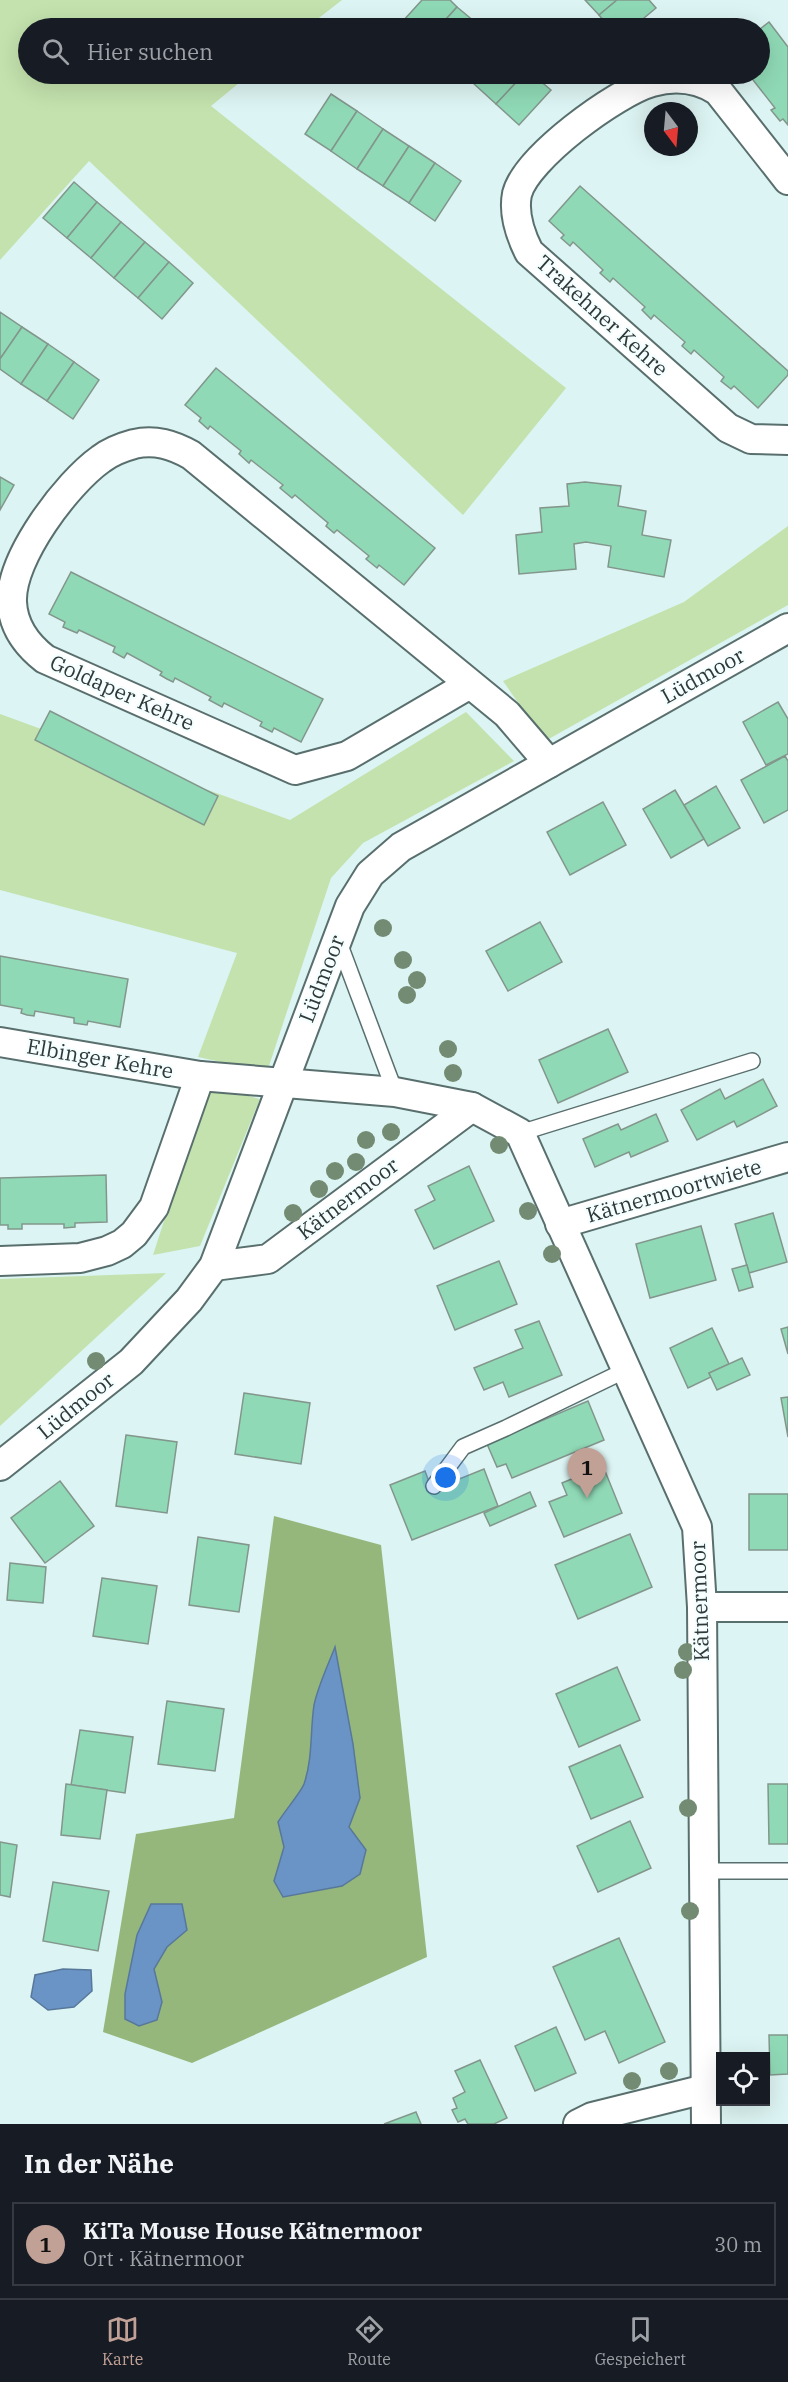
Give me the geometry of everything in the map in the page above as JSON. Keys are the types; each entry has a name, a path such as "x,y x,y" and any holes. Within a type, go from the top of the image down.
{"street":[{"name":"Trakehner Kehre","path":"644,84 590,117 549,150 531,169 521,184 516,204 520,231 529,252 728,428 751,439 788,440"},
{"name":"Trakehner Kehre","path":"706,84 718,91 788,180"},
{"name":"Goldaper Kehre","path":"470,684 346,756 295,770 45,660 32,649 17,627 12,601 18,566 47,517 101,459 137,444 165,444 191,455 507,714 549,764"},
{"name":"Lüdmoor","path":"0,1466 131,1362 189,1300 214,1266 350,906 361,887 382,862 401,847 788,628"},
{"name":"Elbinger Kehre","path":"0,1042 200,1076 282,1084"},
{"name":"Elbinger Kehre","path":"0,1261 80,1258 107,1251 122,1244 134,1234 154,1207 200,1076"},
{"path":"282,1084 394,1092 472,1107 520,1133"},
{"name":"Kätnermoor","path":"214,1266 268,1259 472,1107"},
{"name":"Kätnermoor","path":"520,1133 697,1527 702,1606 706,2124"},
{"name":"Kätnermoortwiete","path":"561,1224 788,1157"},
{"path":"702,1606 788,1607"},
{"path":"578,2124 592,2117 705,2089"}],"lane":[{"path":"338,939 394,1092"},
{"path":"520,1133 752,1061"},
{"path":"434,1486 463,1447 626,1370"},
{"path":"704,1871 788,1871"}],"green space":[{"path":"0,0 342,0 319,18 18,18 18,84 238,84 211,106 566,388 463,515 89,161 0,260"},
{"path":"788,526 788,605 545,741 503,681 684,602"},
{"path":"466,712 514,761 363,843 331,878 267,1072 198,1057 237,953 0,890 0,714 290,820"},
{"path":"208,1085 260,1099 200,1246 153,1255"},
{"path":"166,1273 0,1426 0,1279"},
{"path":"274,1516 381,1545 427,1957 192,2063 103,2032 136,1834 234,1818"}],"water":[{"path":"335,1647 353,1744 360,1798 349,1827 366,1850 360,1874 342,1886 283,1897 274,1881 284,1847 278,1822 304,1784 310,1754 314,1705"},
{"path":"151,1904 182,1904 187,1930 167,1947 154,1969 162,2002 157,2020 139,2026 125,2019 125,1994 137,1935"},
{"path":"63,1969 91,1970 92,1991 74,2007 48,2010 31,1997 35,1975"}],"building":[{"path":"422,0 450,0 457,7 447,18 406,18"},
{"path":"585,0 617,0 599,15"},
{"path":"617,0 649,0 656,8 644,18 602,18 599,15"},
{"path":"457,7 470,18 447,18"},
{"path":"770,23 788,47 788,125 783,119 780,121 771,110 775,108 756,84 770,84"},
{"path":"474,84 515,84 496,104"},
{"path":"515,84 544,84 551,90 519,125 496,104"},
{"path":"331,94 357,111 331,151 305,134"},
{"path":"357,111 383,129 357,169 331,151"},
{"path":"383,129 409,146 383,186 357,169"},
{"path":"409,146 435,163 409,203 383,186"},
{"path":"435,163 461,181 435,221 409,203"},
{"path":"74,182 97,202 67,238 43,218"},
{"path":"580,186 788,371 788,375 758,408 734,386 731,389 721,381 724,377 694,350 691,354 682,346 685,342 654,315 651,319 642,310 645,307 613,278 610,282 600,273 603,270 573,242 570,246 561,238 564,235 549,221"},
{"path":"97,202 121,222 91,258 67,238"},
{"path":"121,222 145,242 114,278 91,258"},
{"path":"145,242 169,262 138,298 114,278"},
{"path":"169,262 193,283 162,319 138,298"},
{"path":"0,312 22,327 0,359"},
{"path":"22,327 48,344 21,384 0,369 0,359"},
{"path":"48,344 74,362 47,401 21,384"},
{"path":"74,362 99,380 73,419 47,401"},
{"path":"216,368 435,548 404,585 379,565 377,568 366,559 369,556 337,530 334,533 326,526 328,523 295,495 292,498 280,488 283,485 251,460 249,463 239,454 241,451 210,426 208,429 199,421 201,418 185,405"},
{"path":"0,477 14,485 0,510"},
{"path":"585,482 621,486 618,506 646,511 642,535 671,540 664,577 608,567 611,546 586,542 574,544 576,569 519,574 516,535 542,532 540,508 569,506 567,484"},
{"path":"71,572 323,699 301,742 274,728 272,732 260,726 262,722 224,703 222,707 209,700 211,697 175,678 173,682 167,679 160,675 162,672 127,653 124,658 113,652 115,647 79,630 77,633 63,627 65,622 49,614"},
{"path":"778,702 788,719 788,754 766,765 743,722"},
{"path":"50,711 218,796 204,825 35,740"},
{"path":"785,756 788,761 788,810 764,823 741,780"},
{"path":"716,786 740,828 708,846 684,805"},
{"path":"675,790 704,839 671,858 643,809"},
{"path":"603,802 626,845 570,875 547,832"},
{"path":"540,922 562,962 508,991 486,951"},
{"path":"0,956 128,979 120,1027 88,1021 87,1025 74,1023 74,1018 35,1011 34,1016 27,1015 21,1013 22,1009 0,1005"},
{"path":"608,1029 628,1072 558,1103 539,1060"},
{"path":"763,1079 777,1106 737,1127 734,1121 697,1140 681,1110 720,1089 725,1099"},
{"path":"656,1114 668,1141 631,1157 629,1152 595,1167 583,1139 618,1124 621,1130"},
{"path":"469,1166 494,1221 434,1249 415,1210 435,1200 428,1186"},
{"path":"106,1175 107,1222 75,1223 75,1227 64,1228 64,1224 22,1224 22,1229 8,1229 8,1225 0,1225 0,1178"},
{"path":"773,1213 787,1262 749,1273 735,1224"},
{"path":"701,1226 716,1280 650,1298 636,1244"},
{"path":"499,1261 517,1304 455,1330 437,1286"},
{"path":"747,1265 753,1287 739,1291 732,1269"},
{"path":"539,1321 562,1375 509,1397 503,1382 484,1390 474,1368 523,1348 515,1330"},
{"path":"788,1327 788,1354 781,1329"},
{"path":"712,1328 729,1364 709,1373 711,1377 688,1388 670,1348"},
{"path":"742,1358 750,1375 717,1390 709,1373"},
{"path":"244,1393 310,1403 301,1464 235,1454"},
{"path":"788,1397 788,1437 781,1398"},
{"path":"588,1401 604,1440 512,1478 506,1464 497,1467 487,1444"},
{"path":"126,1435 177,1442 167,1513 116,1506"},
{"path":"603,1466 622,1513 564,1537 549,1502 567,1495 562,1483"},
{"path":"484,1469 498,1506 412,1540 390,1485 425,1471 432,1490"},
{"path":"60,1481 94,1526 45,1563 11,1518"},
{"path":"530,1492 536,1506 490,1526 484,1513"},
{"path":"749,1494 788,1494 788,1550 749,1550"},
{"path":"630,1534 652,1587 578,1619 555,1565"},
{"path":"198,1537 249,1545 239,1612 189,1605"},
{"path":"10,1563 46,1567 43,1603 7,1600"},
{"path":"102,1578 157,1586 148,1644 93,1636"},
{"path":"617,1667 640,1720 579,1747 556,1694"},
{"path":"167,1701 224,1709 215,1771 158,1764"},
{"path":"80,1730 133,1737 125,1793 71,1785"},
{"path":"620,1745 643,1797 591,1819 569,1767"},
{"path":"66,1784 107,1790 100,1839 61,1835"},
{"path":"768,1784 788,1784 788,1844 769,1844"},
{"path":"630,1821 651,1868 598,1892 577,1846"},
{"path":"0,1842 17,1845 10,1897 0,1895"},
{"path":"53,1882 109,1891 98,1951 43,1941"},
{"path":"619,1938 665,2042 619,2063 605,2031 585,2040 553,1967"},
{"path":"556,2027 576,2073 535,2091 515,2046"},
{"path":"769,2035 788,2035 788,2074 770,2075"},
{"path":"480,2060 507,2118 494,2124 468,2124 465,2119 458,2122 452,2110 457,2108 453,2098 465,2092 455,2071"},
{"path":"416,2112 421,2124 384,2124"}],"place":[{"name":"KiTa Mouse House Kätnermoor","path":"587,1498"}]}
